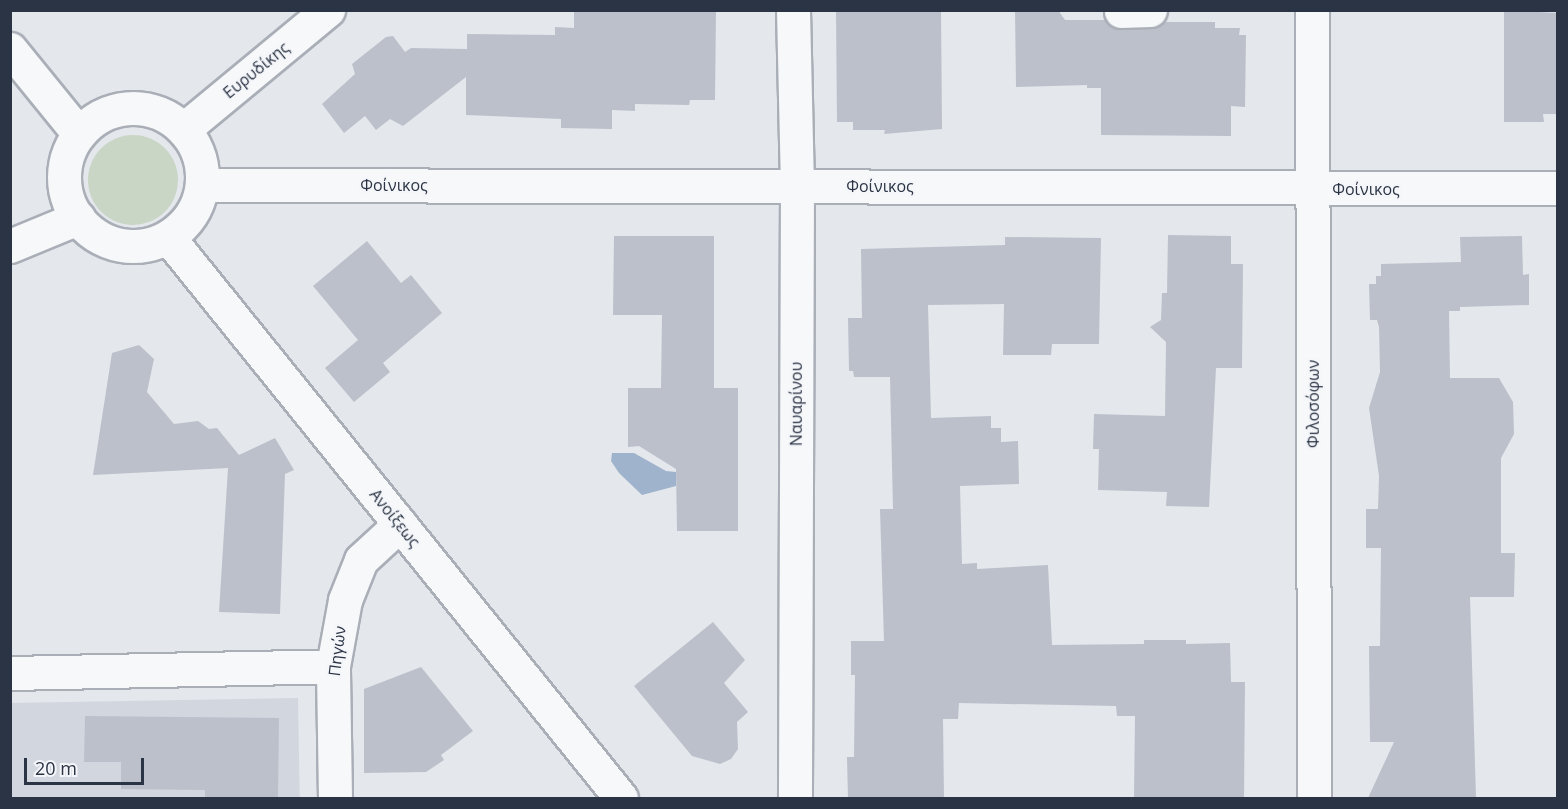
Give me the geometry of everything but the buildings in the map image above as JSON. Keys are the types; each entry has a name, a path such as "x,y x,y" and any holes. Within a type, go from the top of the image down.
{"street":[{"name":"Ευρυδίκης","path":"184,129 328,10"},
{"name":"Ναυαρίνου","path":"793,10 797,186 795,798"},
{"path":"1121,11 1150,10"},
{"name":"Φιλοσόφων","path":"1312,10 1314,798"},
{"path":"10,50 79,134"},
{"path":"143,108 166,115 184,129 196,146 202,185 197,206 185,223 168,237 145,245 119,244 96,235 78,218 67,198 64,176 68,153 79,134 97,118 119,109 143,108"},
{"name":"Φοίνικος","path":"202,185 1557,188"},
{"path":"10,246 78,218"},
{"name":"Ανοίξεως","path":"168,237 621,798"},
{"name":"Πηγών","path":"335,798 333,666 345,600 361,560 400,524"},
{"path":"10,673 333,666"}],"shaded area":[{"path":"298,698 300,798 12,798 10,703"}],"green space":[{"path":"124,135 142,135 158,142 171,155 178,171 178,189 171,205 158,218 142,225 124,225 108,218 95,205 88,189 88,171 95,155 108,142"}],"water":[{"path":"612,453 634,453 666,471 676,472 676,486 642,495 619,473 611,461"}]}
